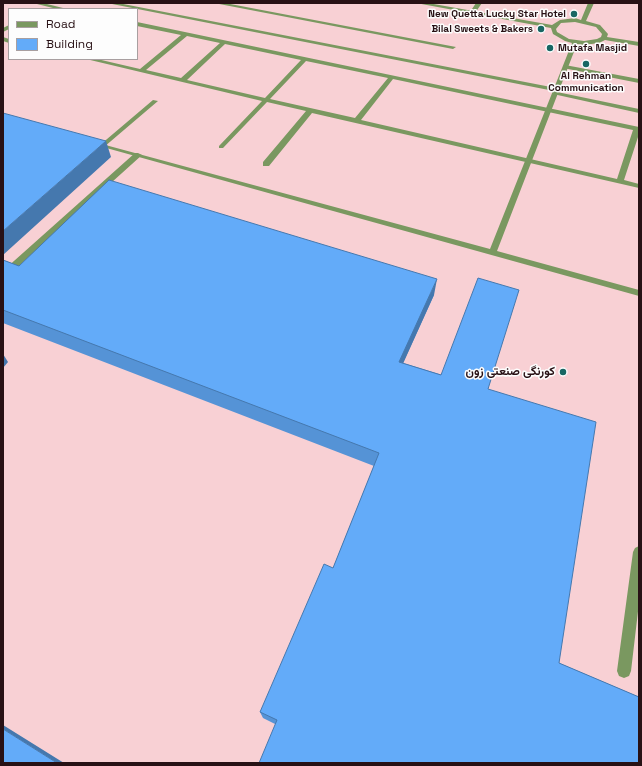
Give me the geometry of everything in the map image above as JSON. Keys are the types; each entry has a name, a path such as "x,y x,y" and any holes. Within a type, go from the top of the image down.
{"street":[{"path":"36,3 59,8"},
{"path":"110,3 135,8"},
{"path":"217,3 453,47"},
{"path":"420,3 554,27"},
{"path":"473,12 479,3"},
{"path":"584,21 591,3"},
{"path":"39,8 44,5"},
{"path":"138,9 555,91 639,111"},
{"path":"554,27 560,22 584,21 598,26 603,30 605,34 604,38"},
{"path":"138,24 549,109 638,129 620,182"},
{"path":"554,27 553,29 555,33 560,37 575,42 593,42 604,38 639,44"},
{"path":"141,71 186,34"},
{"path":"182,81 224,42"},
{"path":"493,252 575,42"},
{"path":"221,147 305,59"},
{"path":"93,60 639,186"},
{"path":"565,67 639,81"},
{"path":"356,121 392,77"},
{"path":"102,146 155,101"},
{"path":"266,164 311,110"},
{"path":"87,142 639,293"},
{"path":"8,271 138,155"},
{"path":"624,671 639,552"}],"building":[{"path":"3,113 106,141 3,231"},
{"path":"109,180 437,279 399,362 441,375 478,278 519,290 488,389 596,422 559,663 639,697 639,763 259,763 277,720 260,712 324,564 333,568 379,453 3,310 3,260 19,266"},
{"path":"3,729 57,763 3,763"}],"place":[{"name":"New Quetta Lucky Star Hotel","path":"574,14"},
{"name":"Bilal Sweets & Bakers","path":"541,29"},
{"name":"Mutafa Masjid","path":"550,48"},
{"name":"Al Rehman Communication","path":"586,64"},
{"name":"کورنگی صنعتی زون","path":"563,372"}]}
